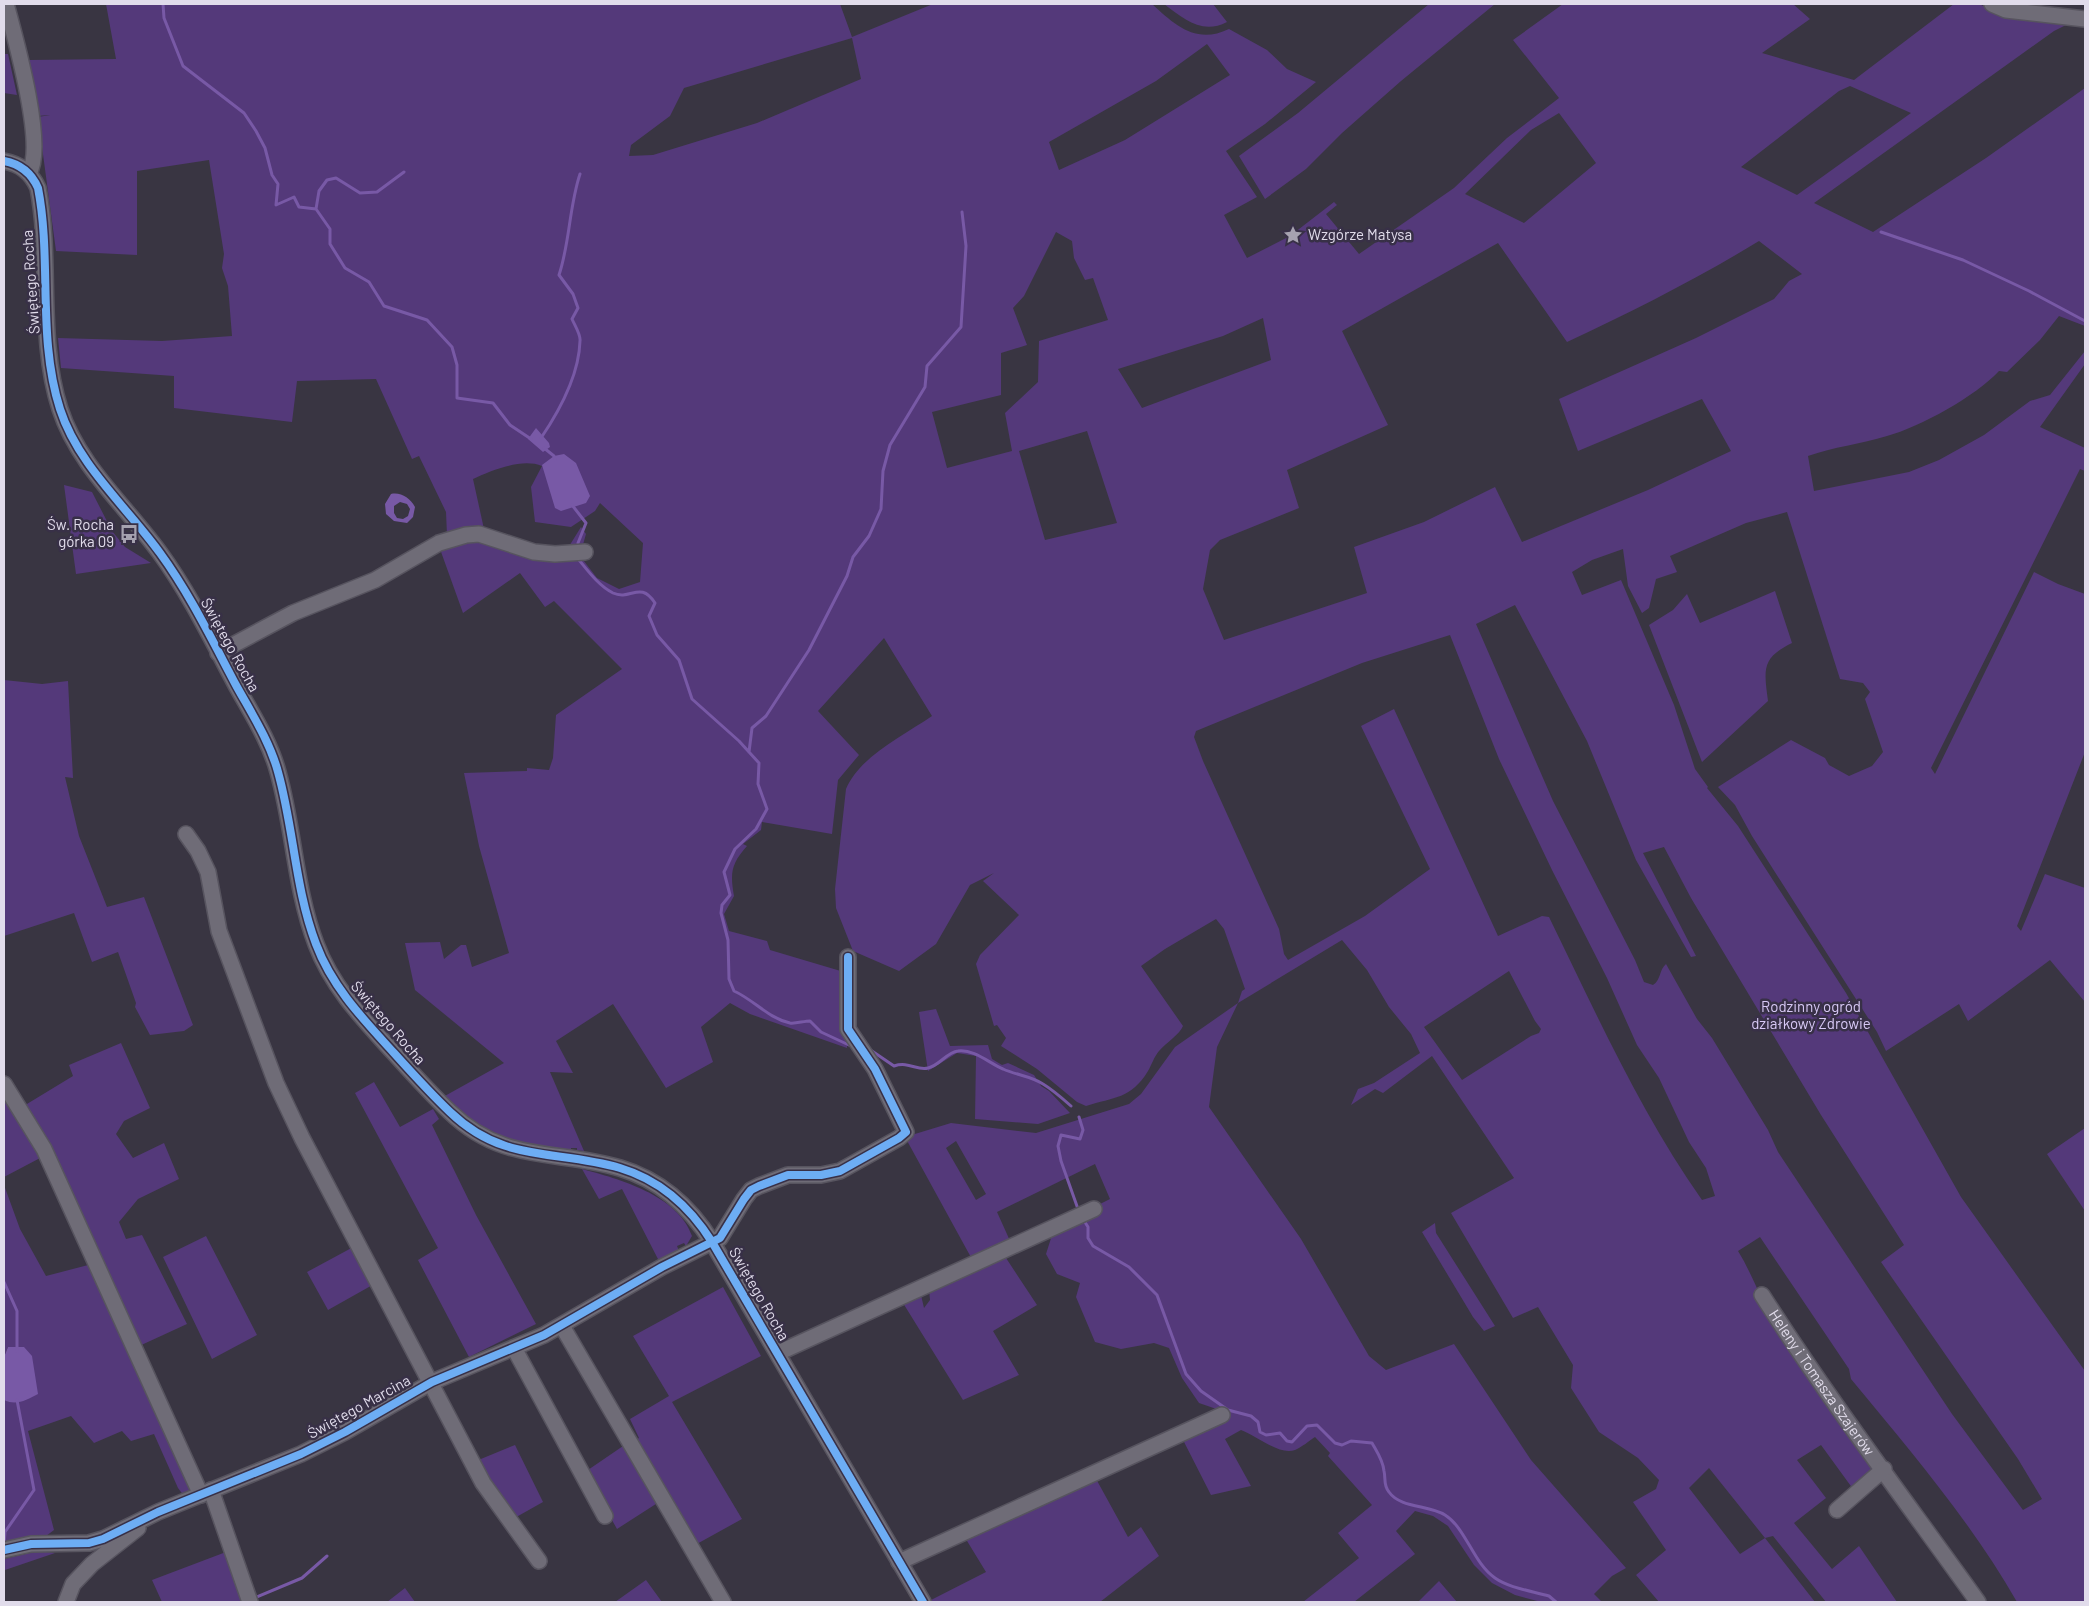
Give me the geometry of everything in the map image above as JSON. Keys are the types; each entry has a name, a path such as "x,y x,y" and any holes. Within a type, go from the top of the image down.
{"street":[{"path":"4,161 17,164 28,173 34,157 34,128 6,4"},
{"path":"1992,4 2006,10 2085,19"},
{"name":"Świętego Rocha","path":"28,173 35,182 40,198 51,359 56,394 64,420 80,450 172,571 259,726 277,769 303,897 315,942 329,974 348,1001 431,1092 469,1127 491,1140 514,1150 603,1164 648,1179 688,1209 712,1242 923,1602"},
{"path":"218,653 293,613 375,580 439,543 466,535 479,534 543,553 585,552"},
{"path":"186,834 198,851 208,872 219,931 276,1083 302,1138 432,1382 483,1483 539,1561"},
{"path":"712,1242 720,1238 744,1198 751,1190 788,1175 821,1174 840,1171 900,1138 906,1132 875,1069 848,1029 848,957"},
{"path":"4,1084 44,1149 206,1492 250,1602"},
{"path":"778,1354 1094,1209"},
{"name":"Świętego Marcina","path":"4,1550 32,1544 89,1543 103,1539 158,1512 328,1441 432,1382 562,1326 662,1267 712,1242"},
{"name":"Heleny i Tomasza Szajerów","path":"1762,1295 1836,1407 1884,1469 1978,1602"},
{"path":"562,1326 723,1602"},
{"path":"514,1348 605,1516"},
{"path":"899,1562 1222,1415"},
{"name":"Heleny i Tomasza Szajerów","path":"1837,1510 1884,1469"},
{"path":"66,1602 73,1584 92,1564 158,1512"}],"green space":[{"name":"Rodzinny ogród działkowy Zdrowie","path":"106,4 840,4 852,37 933,4 1152,4 1169,19 1196,34 1206,35 1229,29 1267,50 1287,69 1316,82 1265,124 1226,151 1257,197 1224,215 1247,258 1290,236 1334,202 1337,205 1326,214 1359,254 1454,188 1507,138 1559,98 1513,40 1563,4 1793,4 1810,19 1762,53 1854,80 1954,4 1979,4 2000,14 2074,21 2054,31 1814,203 1873,232 1986,158 2085,88 2085,326 2059,316 2040,340 2007,372 1999,371 1989,381 1947,410 1900,432 1808,456 1814,491 1909,472 1939,460 1984,435 2030,401 2050,395 2085,351 2085,364 2040,427 2085,448 2085,471 2080,469 1931,768 1935,774 2034,572 2058,584 2085,594 2085,752 2017,926 2021,931 2045,874 2085,888 2085,1002 2050,960 1968,1021 1959,1004 1886,1051 1877,1032 1752,836 1735,805 1718,787 1791,740 1825,758 1829,765 1849,776 1872,766 1883,752 1865,699 1870,692 1863,683 1840,679 1787,512 1746,523 1670,556 1677,572 1656,579 1649,608 1642,613 1628,586 1623,549 1592,560 1572,572 1582,595 1621,580 1674,705 1695,769 1707,788 1738,826 1846,993 1961,1197 2085,1371 2085,1602 2017,1602 1960,1515 1851,1379 1849,1369 1760,1237 1738,1251 1766,1308 1802,1362 1878,1467 1853,1489 1821,1445 1797,1460 1826,1498 1794,1523 1832,1569 1859,1546 1897,1602 1826,1602 1773,1536 1765,1538 1815,1602 1659,1602 1636,1575 1666,1550 1633,1502 1656,1489 1659,1480 1638,1458 1599,1432 1571,1388 1573,1365 1538,1307 1513,1318 1451,1213 1514,1178 1432,1056 1383,1093 1375,1089 1351,1105 1358,1089 1374,1083 1420,1053 1411,1034 1389,1007 1367,970 1342,940 1238,1003 1242,991 1245,989 1224,929 1216,919 1165,949 1141,966 1183,1026 1159,1051 1142,1080 1135,1087 1121,1096 1086,1106 1077,1102 1037,1069 1001,1046 1006,1038 997,1025 994,1026 976,964 980,955 1019,915 983,881 994,873 970,885 936,944 899,971 853,951 836,908 835,889 846,789 861,766 883,748 932,716 884,638 818,711 859,755 838,780 832,834 762,822 761,830 743,844 747,846 733,869 734,896 724,914 729,931 767,941 770,950 844,972 847,1048 750,1014 730,1003 701,1027 713,1062 666,1088 613,1004 556,1041 573,1073 550,1072 584,1151 577,1150 577,1148 571,1148 571,1152 520,1145 483,1130 443,1097 504,1063 415,990 405,943 440,942 444,959 461,945 466,945 472,967 509,953 479,846 464,773 527,771 527,768 549,770 553,758 556,715 622,669 554,601 545,607 520,573 463,613 440,549 475,537 580,556 597,578 619,589 640,582 643,543 600,503 595,511 571,527 535,522 531,487 542,466 525,463 507,466 473,479 484,529 447,535 446,512 419,456 412,459 376,379 297,381 292,422 174,408 174,376 61,368 58,338 162,341 232,336 228,286 222,268 224,254 209,160 137,171 137,255 56,251 38,117 50,115 37,116 28,60 116,59","holes":["852,38 861,79 757,123 653,155 629,156 631,145 670,116 684,88","1207,44 1230,75 1125,140 1059,170 1049,142 1156,81","1850,86 1911,113 1797,195 1741,167 1839,91","1559,113 1596,163 1524,223 1465,194 1531,130","1056,232 1072,241 1074,258 1085,280 1093,278 1108,320 1039,341 1038,382 1005,413 1012,451 947,468 932,412 1001,395 1001,353 1027,345 1013,308 1024,296","1759,241 1802,274 1789,281 1774,299 1696,338 1559,399 1578,451 1702,399 1731,451 1648,490 1522,542 1495,487 1424,522 1354,547 1367,593 1224,640 1203,589 1210,550 1220,540 1299,508 1287,470 1388,425 1342,331 1498,243 1567,342 1688,281","1263,318 1271,360 1142,408 1118,369 1223,336","1087,431 1117,523 1045,540 1019,451","1515,605 1587,741 1636,860 1691,957 1696,956 1643,853 1664,847 1691,898 1821,1115 1904,1245 1881,1262 2018,1459 2042,1499 2023,1510 1952,1414 1778,1152 1768,1130 1712,1038 1697,1019 1666,964 1653,985 1644,982 1635,960 1553,801 1476,624","1450,635 1499,759 1552,870 1607,978 1637,1045 1659,1078 1689,1142 1706,1168 1715,1196 1702,1200 1659,1132 1620,1062 1549,917 1542,916 1498,936 1394,709 1361,726 1430,869 1365,916 1288,960 1284,954 1279,929 1194,737 1196,731 1362,663","1509,971 1541,1029 1539,1033 1531,1036 1462,1080 1424,1027","1709,1468 1765,1538 1740,1554 1689,1488"]},
{"path":"1164,4 1213,4 1227,22 1218,26 1201,26 1186,20"},
{"path":"1429,4 1495,4 1401,81 1342,133 1306,169 1265,199 1239,156 1298,113"},
{"path":"4,54 8,54 17,95 4,93"},
{"path":"64,485 92,492 112,531 125,547 151,563 76,574"},
{"path":"581,527 586,534 582,548 568,548"},
{"path":"1775,591 1792,643 1775,654 1767,666 1768,701 1702,762 1649,625 1673,610 1687,594 1700,623"},
{"path":"4,680 42,684 68,681 73,778 65,777 79,836 107,907 144,897 193,1025 184,1031 150,1035 135,1007 136,1003 118,952 92,962 74,913 4,936"},
{"path":"1238,1003 1217,1047 1209,1107 1301,1239 1369,1356 1386,1370 1454,1344 1531,1460 1626,1568 1612,1576 1594,1594 1602,1602 1541,1602 1515,1595 1492,1583 1474,1565 1448,1526 1433,1516 1415,1511 1396,1531 1415,1554 1354,1602 1303,1602 1359,1558 1338,1533 1372,1505 1328,1456 1330,1453 1315,1437 1298,1449 1289,1451 1276,1448 1241,1430 1225,1439 1251,1486 1211,1495 1182,1438 1228,1413 1199,1403 1182,1378 1169,1348 1154,1343 1121,1349 1095,1342 1076,1297 1080,1283 1057,1274 1046,1254 1053,1232 1098,1214 1100,1204 1110,1199 1095,1164 997,1212 1011,1243 973,1261 905,1137 951,1123 1036,1133 1129,1104 1141,1094 1175,1047","holes":["956,1141 986,1194 976,1200 946,1148"]},
{"path":"936,1009 950,1046 988,1045 992,1059 1002,1065 1008,1063 1034,1075 1041,1086 1049,1091 1070,1113 1038,1124 975,1119 976,1056 957,1053 928,1071 919,1012"},
{"path":"121,1043 150,1108 124,1121 116,1134 133,1158 164,1143 179,1179 138,1199 119,1222 126,1239 142,1235 187,1324 137,1347 63,1173 42,1131 22,1107 73,1076 69,1065"},
{"path":"374,1082 400,1127 433,1109 439,1119 432,1125 476,1215 536,1324 469,1357 418,1260 438,1248 355,1093"},
{"path":"4,1093 42,1157 4,1177"},
{"path":"2085,1128 2085,1211 2047,1154"},
{"path":"582,1169 629,1184 661,1199 685,1222 692,1236 686,1246 684,1243 677,1246 679,1251 659,1261 622,1189 599,1199"},
{"path":"4,1185 20,1229 46,1276 92,1264 196,1490 184,1496 178,1488 154,1434 131,1441 122,1431 94,1443 71,1416 28,1431 54,1530 42,1539 4,1548 4,1400 9,1402 8,1347 4,1357"},
{"path":"1435,1223 1436,1233 1495,1326 1484,1331 1473,1317 1422,1232"},
{"path":"206,1236 257,1335 212,1359 163,1257"},
{"path":"357,1245 376,1283 328,1310 307,1272"},
{"path":"1001,1255 1006,1258 1037,1305 993,1331 1019,1375 963,1400 903,1303 921,1295 924,1308 930,1300 929,1289"},
{"path":"723,1287 761,1356 672,1402 742,1519 695,1545 634,1441 639,1438 630,1419 669,1396 633,1336"},
{"path":"626,1444 659,1502 617,1529 585,1472"},
{"path":"515,1445 543,1502 511,1520 476,1461"},
{"path":"1095,1477 1128,1537 1141,1527 1159,1556 1100,1602 932,1602 931,1600 986,1572 964,1536"},
{"path":"39,1551 55,1553 5,1570 4,1586 4,1559"},
{"path":"226,1552 247,1602 162,1602 152,1580"},
{"path":"646,1580 662,1602 615,1602"},
{"path":"1439,1581 1457,1602 1418,1602"},
{"path":"405,1588 415,1602 387,1602"}],"shaded area":[{"path":"536,428 549,443 550,447 543,452 528,439"},
{"path":"564,454 576,463 590,496 586,503 561,511 555,508 542,465 554,456"},
{"path":"391,494 402,495 408,498 415,507 413,517 407,523 394,521 386,514 385,504","holes":["400,502 407,504 410,509 408,516 403,519 397,518 394,513 394,506"]},
{"path":"8,1347 24,1347 32,1356 38,1394 21,1401 8,1402 4,1400 4,1357"}],"waterway":[{"path":"163,4 164,18 183,66 244,113 256,131 265,148 272,175 278,184 276,205 294,197 299,207 316,209 330,229 330,244 345,268 369,282 384,306 427,320 452,347 457,365 457,398 493,403 510,425 531,439"},
{"path":"316,209 319,191 327,180 336,178 360,193 377,192 404,172"},
{"path":"541,438 567,392 579,354 580,336 572,319 578,308 573,294 559,275 580,174"},
{"path":"749,752 752,728 766,716 809,650 847,576 853,557 869,536 881,509 883,471 890,445 925,387 927,366 961,327 966,246 962,212"},
{"path":"1881,232 1963,260 2029,291 2085,321"},
{"path":"544,448 554,456 555,460"},
{"path":"572,505 586,523 578,543"},
{"path":"579,560 598,582 613,593 625,595 640,592 650,596 655,603 649,616 657,635 679,660 692,699 739,741 759,763 758,784 767,809 756,829 735,849 724,872 730,895 722,905 721,913 728,940 729,979 734,991 782,1021 790,1023 810,1021 821,1032 851,1046"},
{"path":"869,1049 894,1066 904,1065 924,1069 936,1065 954,1052 970,1052 1003,1069 1038,1081 1054,1091 1071,1106"},
{"path":"1078,1209 1061,1161 1058,1146 1061,1135 1080,1139 1083,1130 1079,1117"},
{"path":"1083,1219 1088,1227 1088,1238 1093,1246 1129,1267 1157,1295 1186,1374 1201,1391 1228,1410 1251,1416 1258,1422 1260,1432 1266,1435 1280,1433 1287,1441 1292,1442 1307,1426 1317,1425 1335,1443 1342,1445 1351,1441 1372,1443 1380,1456 1386,1487 1394,1497 1407,1504 1431,1509 1445,1515 1459,1528 1481,1564 1495,1578 1514,1587 1549,1596 1556,1602"},
{"path":"4,1282 17,1311 17,1351"},
{"path":"4,1545 5,1532 34,1490 17,1400"},
{"path":"252,1599 302,1578 327,1556"}],"cycle path":[{"path":"4,161 15,164 24,170 32,177 38,188 44,243 49,355 53,382 60,409 68,429 78,449 91,467 171,569 201,618 265,739 278,772 288,815 303,902 316,944 331,974 349,1002 382,1040 435,1098 470,1129 490,1140 511,1148 597,1162 635,1173 661,1187 684,1206 712,1242 923,1602"},
{"path":"4,1550 31,1544 89,1543 103,1539 158,1512 301,1454 345,1432 432,1382 544,1335 662,1267 720,1238 751,1190 788,1175 821,1175 840,1171 899,1138 906,1132 875,1069 848,1029 848,957"}],"place":[{"name":"Wzgórze Matysa","path":"1293,235"},
{"name":"Św. Rocha górka 09","path":"129,534"}]}
